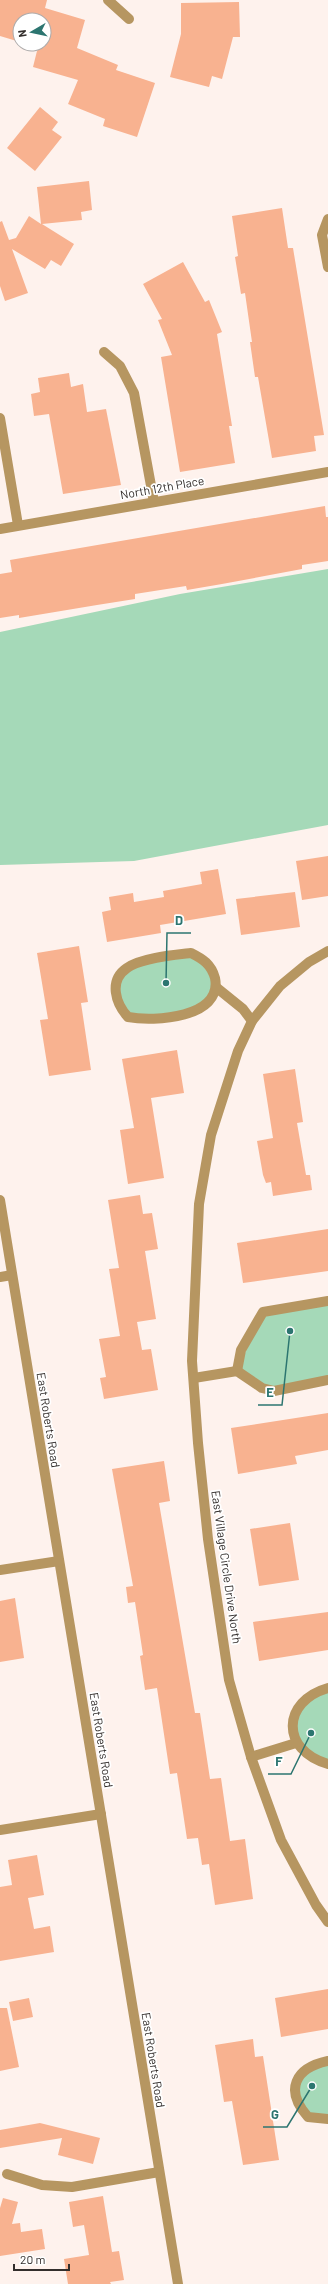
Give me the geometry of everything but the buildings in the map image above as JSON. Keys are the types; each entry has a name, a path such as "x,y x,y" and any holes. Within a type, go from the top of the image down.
{"street":[{"path":"108,0 129,19"},
{"path":"328,219 322,235 328,267"},
{"path":"104,352 120,366 134,393 154,502"},
{"path":"0,418 18,525"},
{"name":"North 12th Place","path":"0,529 328,472"},
{"name":"East Village Circle Drive North","path":"328,950 309,962 280,986 252,1021 238,1051 211,1135 199,1204 192,1361 198,1443 208,1539 229,1680 251,1757 281,1840 316,1905 328,1922"},
{"path":"217,988 213,997 204,1006 191,1013 155,1019 128,1017 119,1007 115,993 118,979 126,968 139,963 191,953 203,959 212,969 217,988 243,1009 252,1021"},
{"name":"East Roberts Road","path":"0,1200 178,2284"},
{"path":"0,1277 12,1275"},
{"path":"237,1372 242,1350 263,1312 328,1301"},
{"path":"194,1378 237,1372 262,1388 274,1391 328,1380"},
{"path":"0,1570 59,1561"},
{"path":"328,1688 306,1697 298,1707 293,1724 296,1743 304,1752 317,1761 328,1764"},
{"path":"251,1757 296,1743"},
{"path":"0,1830 101,1814"},
{"path":"328,2060 306,2068 298,2079 295,2093 298,2106 308,2117 328,2119"},
{"path":"6,2174 42,2185 72,2187 160,2172"}],"green space":[{"path":"328,569 328,825 134,861 0,865 0,632 180,594"},
{"path":"175,955 203,959 217,988 204,1006 141,1020 119,1007 118,979 126,968"},
{"path":"328,1301 328,1380 274,1391 237,1371 263,1312"},
{"path":"328,1688 328,1764 296,1743 298,1707"},
{"path":"328,2061 328,2119 321,2120 298,2106 297,2079"}],"place":[{"name":"D","path":"166,983"},
{"name":"E","path":"290,1331"},
{"name":"F","path":"311,1733"},
{"name":"G","path":"312,2086"}]}
